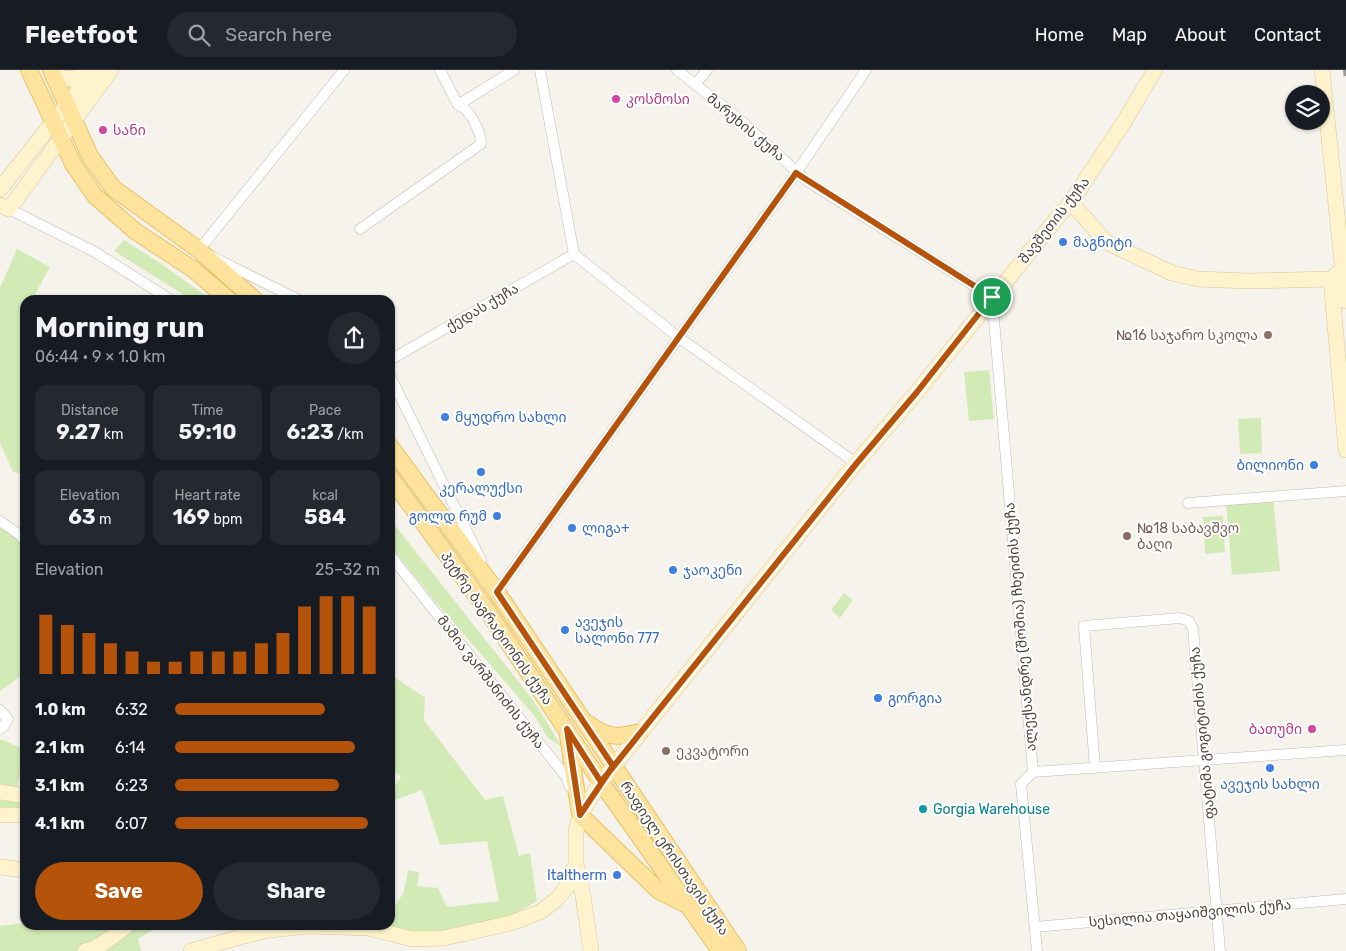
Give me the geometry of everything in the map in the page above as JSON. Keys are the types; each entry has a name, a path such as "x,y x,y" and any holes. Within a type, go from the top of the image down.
{"main road":[{"path":"30,70 73,164 95,196 135,231 194,270 223,295"},
{"path":"53,73 90,156 113,188 199,250 249,295"},
{"name":"პეტრე ბაგრატიონის ქუჩა","path":"395,453 497,592 613,766"},
{"name":"პეტრე ბაგრატიონის ქუჩა","path":"395,484 484,606 601,782"},
{"path":"582,720 597,731 610,736 621,737 640,732"},
{"path":"567,729 580,815 659,891 686,905"},
{"name":"რაფიელ ერისთავის ქუჩა","path":"613,766 738,951"},
{"name":"რაფიელ ერისთავის ქუჩა","path":"601,782 720,951"}],"street":[{"path":"0,188 94,70"},
{"path":"53,73 72,79 94,70"},
{"path":"110,70 62,138 4,207 95,252 163,295"},
{"path":"289,295 199,250 344,70"},
{"path":"360,228 481,144 481,136 464,107 458,105 440,70"},
{"path":"458,105 514,70"},
{"path":"540,70 574,254 678,337 856,464"},
{"name":"მარუხის ქუჩა","path":"677,70 738,118 784,158 796,173 992,297"},
{"path":"695,85 707,70"},
{"path":"497,592 796,173 866,70"},
{"name":"შავშეთის ქუჩა","path":"580,815 601,782 640,732 992,297 1072,202 1121,127 1155,70"},
{"path":"1322,70 1346,301"},
{"path":"1072,202 1106,242 1172,273 1198,279 1248,281 1331,279 1343,268"},
{"name":"ქედას ქუჩა","path":"395,357 574,254"},
{"path":"1331,279 1346,450"},
{"name":"ალექსანდრე (შოშია) ჩხეიძის ქუჩა","path":"992,297 1033,772 1021,784 1037,951"},
{"name":"პეტრე ბაგრატიონის ქუჩა","path":"395,386 497,592"},
{"path":"1188,503 1346,491"},
{"path":"0,521 20,535"},
{"name":"მამია ვარშანიძის ქუჩა","path":"395,562 567,778 580,815"},
{"name":"ფატიმა გოგიტიძის ქუჩა","path":"1095,768 1084,626 1180,618 1189,622 1193,629 1220,951"},
{"path":"0,710 8,719 0,729"},
{"path":"1033,772 1346,750"},
{"path":"0,792 20,795"},
{"path":"0,815 20,815"},
{"path":"580,815 576,832 576,864 583,895 591,951"},
{"path":"378,930 412,938 444,938 511,923 540,912 556,900 566,888 576,864"},
{"path":"0,867 20,869"},
{"name":"სესილია თაყაიშვილის ქუჩა","path":"1035,927 1346,899"},
{"path":"85,951 91,950 121,930"},
{"path":"191,951 269,930"}],"green space":[{"path":"124,240 205,295 184,295 114,251"},
{"path":"17,249 50,267 35,295 20,295 20,473 13,472 0,443 0,288"},
{"path":"989,370 994,419 969,421 964,372"},
{"path":"1261,418 1262,453 1240,454 1238,419"},
{"path":"1273,498 1280,571 1232,575 1226,501"},
{"path":"1223,516 1225,552 1205,554 1203,517"},
{"path":"0,521 20,537 20,677 0,691"},
{"path":"395,525 533,700 562,747 548,738 534,715 433,599 395,551"},
{"path":"844,593 853,600 840,618 831,610"},
{"path":"395,677 425,698 424,720 485,800 503,796 519,856 530,853 537,901 508,918 445,934 411,935 392,930 395,930 395,906 404,892 408,870 419,872 417,886 438,888 447,907 499,901 487,841 440,845 422,790 395,800 395,786 401,777 395,772"},
{"path":"0,739 20,747 20,772 16,795 20,795 20,815 0,815"},
{"path":"20,924 20,930 152,930 138,939 141,951 0,951 0,926"}],"railway":[{"path":"1345,70 1346,80"}],"place":[{"name":"კოსმოსი","path":"616,99"},
{"name":"სანი","path":"103,130"},
{"name":"მაგნიტი","path":"1063,242"},
{"name":"№16 საჯარო სკოლა","path":"1268,335"},
{"name":"მყუდრო სახლი","path":"445,417"},
{"name":"ბილიონი","path":"1314,465"},
{"name":"კერალუქსი","path":"481,472"},
{"name":"გოლდ რუმ","path":"497,516"},
{"name":"ლიგა+","path":"572,528"},
{"name":"№18 საბავშვო ბაღი","path":"1127,536"},
{"name":"ჯაოკენი","path":"673,570"},
{"name":"ავეჯის სალონი 777","path":"565,630"},
{"name":"გორგია","path":"878,698"},
{"name":"ბათუმი","path":"1312,729"},
{"name":"ეკვატორი","path":"666,751"},
{"name":"ავეჯის სახლი","path":"1270,768"},
{"name":"Gorgia Warehouse","path":"923,809"},
{"name":"Italtherm","path":"617,875"}],"route":[{"path":"992,297 601,782 567,729 580,815 601,782 613,766 497,592 796,173 992,297"}]}
